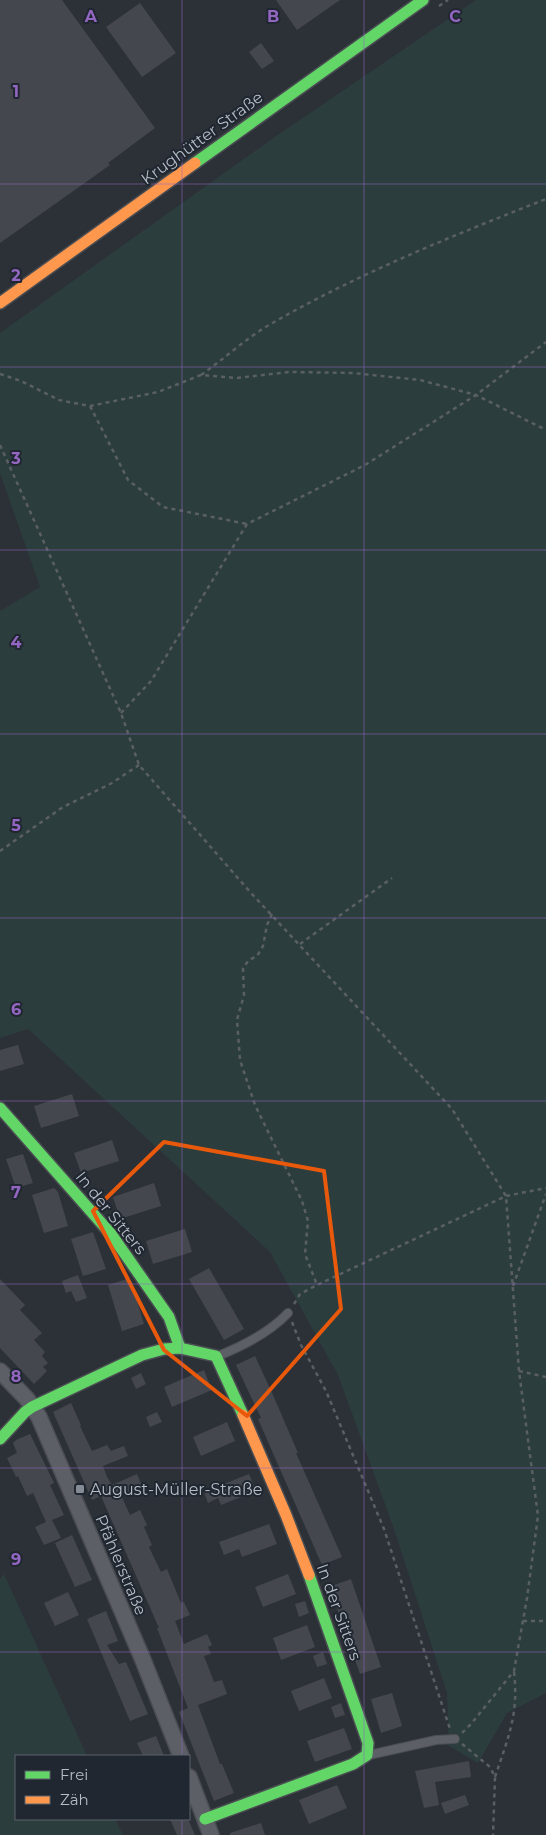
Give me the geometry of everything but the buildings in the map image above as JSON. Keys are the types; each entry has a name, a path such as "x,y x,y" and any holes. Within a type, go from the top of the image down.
{"street":[{"name":"Krughütter Straße","path":"0,303 423,0"},
{"name":"In der Sitters","path":"0,1108 111,1234 169,1317 180,1348"},
{"path":"0,1439 32,1407 142,1355 164,1349 180,1348 216,1356"},
{"name":"In der Sitters","path":"216,1356 286,1515 368,1743 367,1755"},
{"name":"Pfählerstraße","path":"0,1371 39,1417 143,1660 181,1755"},
{"path":"205,1819 352,1764 367,1755"},
{"path":"190,1780 211,1835"}],"lane":[{"path":"216,1356 241,1346 278,1324 288,1313"},
{"path":"367,1755 436,1740 456,1739"}],"path":[{"path":"0,374 21,381 59,400 90,406 158,392 202,375 267,326 342,286 474,228 546,199"},
{"path":"121,713 151,681 247,524 365,464 476,395 546,342"},
{"path":"202,375 237,378 289,372 353,373 420,380 476,395 546,430"},
{"path":"90,406 128,480 162,507 247,524"},
{"path":"0,445 121,713 139,765 251,893 452,1109 506,1196 519,1371 538,1516 514,1671 516,1693 512,1724 495,1777 493,1835"},
{"path":"0,851 63,807 112,782 139,765"},
{"path":"300,944 392,878"},
{"path":"272,914 267,925 263,946 257,956 249,960 243,968 244,995 237,1020 240,1060 255,1105 302,1201 308,1221 305,1254 317,1285"},
{"path":"495,1777 490,1767 456,1739 447,1723 384,1530 326,1391 301,1345 288,1313 300,1294 317,1285 506,1196 546,1188"},
{"path":"513,1288 546,1194"},
{"path":"519,1371 546,1377"},
{"path":"523,1621 546,1620"},
{"path":"456,1739 471,1724 514,1671"}],"highlighted area":[{"path":"164,1142 324,1171 341,1309 247,1416 164,1350 93,1211"}],"shaded area":[{"path":"476,0 546,0 546,1693 507,1713 478,1763 449,1746 447,1693 394,1529 338,1375 270,1252 28,1029 0,1038 0,611 40,587 0,473 0,333 269,141"},
{"path":"4,1574 87,1755 15,1755 15,1820 116,1820 123,1835 0,1835 0,1579"}],"traffic: fast":[{"path":"195,163 423,0"},
{"path":"0,1108 111,1234 169,1317 180,1348"},
{"path":"0,1439 32,1407 142,1355 164,1349 180,1348 216,1356 243,1415"},
{"path":"205,1819 353,1764 367,1755 368,1743 309,1575"}],"traffic: slow":[{"path":"0,303 195,163"},
{"path":"243,1415 286,1515 309,1575"}],"place":[{"name":"August-Müller-Straße","path":"80,1489"}]}
